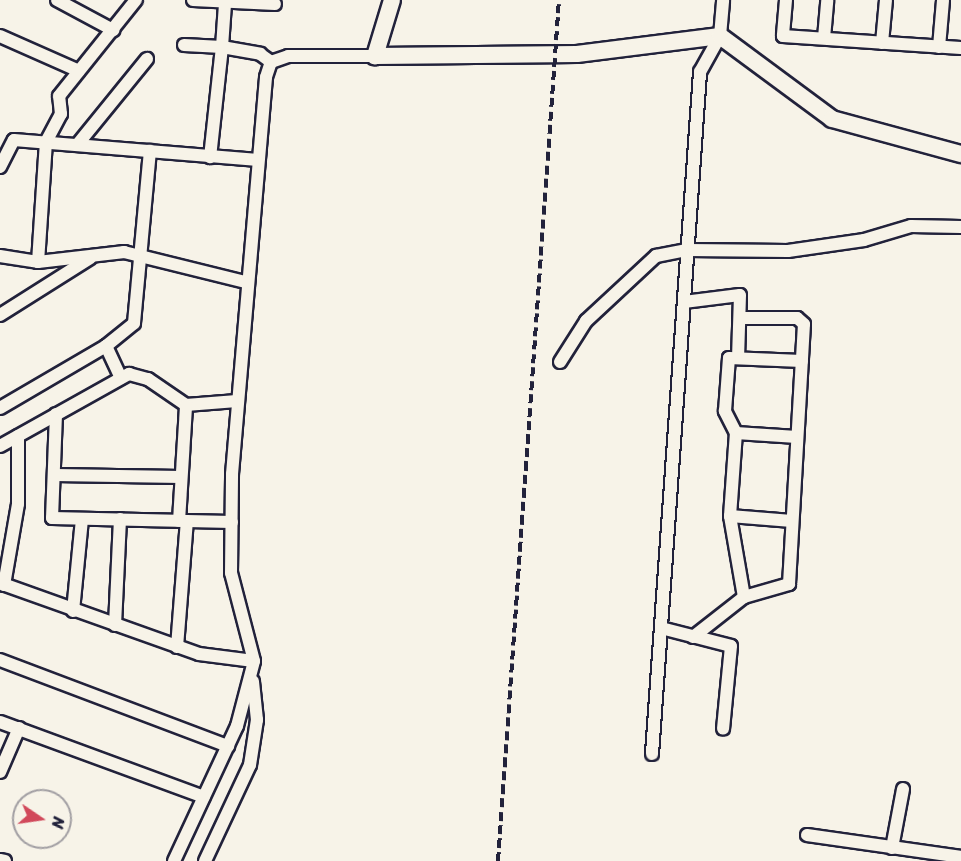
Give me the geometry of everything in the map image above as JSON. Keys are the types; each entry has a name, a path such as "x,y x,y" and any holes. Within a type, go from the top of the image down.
{"street":[{"path":"57,0 113,30"},
{"path":"38,262 46,142 61,114 59,96 136,0"},
{"path":"193,0 225,4 244,2 275,4"},
{"path":"375,56 392,0"},
{"path":"652,754 700,72 720,36 723,0"},
{"path":"786,0 783,36 961,48"},
{"path":"824,38 826,0"},
{"path":"882,42 886,0"},
{"path":"939,47 943,0"},
{"path":"210,157 225,4"},
{"path":"0,36 79,71"},
{"path":"271,62 288,56 577,54 720,36 832,119 961,154"},
{"path":"184,45 222,47 260,54 271,62"},
{"path":"77,145 147,59"},
{"path":"174,861 228,746 252,674 254,661 231,573 232,522 245,282 271,62"},
{"path":"0,167 14,140 258,160"},
{"path":"0,408 106,346 134,322 150,151"},
{"path":"560,362 586,321 643,262 688,250 788,251 864,240 910,226 961,227"},
{"path":"0,268 5,257 38,262 95,255 140,256 245,282"},
{"path":"0,315 95,255"},
{"path":"684,302 740,295 738,358"},
{"path":"693,637 744,597 789,584 804,324 797,318 740,318"},
{"path":"106,346 120,378"},
{"path":"744,597 730,516 736,433 725,411 729,358 802,361"},
{"path":"0,446 120,378 148,379 186,405 237,401"},
{"path":"177,647 186,405"},
{"path":"57,414 52,518 232,522"},
{"path":"736,433 797,437"},
{"path":"18,436 18,504 2,584 177,647 254,661"},
{"path":"55,475 182,477"},
{"path":"730,516 792,521"},
{"path":"73,611 82,519"},
{"path":"115,625 120,519"},
{"path":"661,628 731,646 723,729"},
{"path":"0,660 228,746"},
{"path":"205,861 250,765 257,720 252,674"},
{"path":"0,722 204,797"},
{"path":"0,772 19,728"},
{"path":"892,848 903,789"},
{"path":"807,835 961,857"},
{"path":"0,860 5,861"}],"railway":[{"path":"498,861 559,0"}]}
